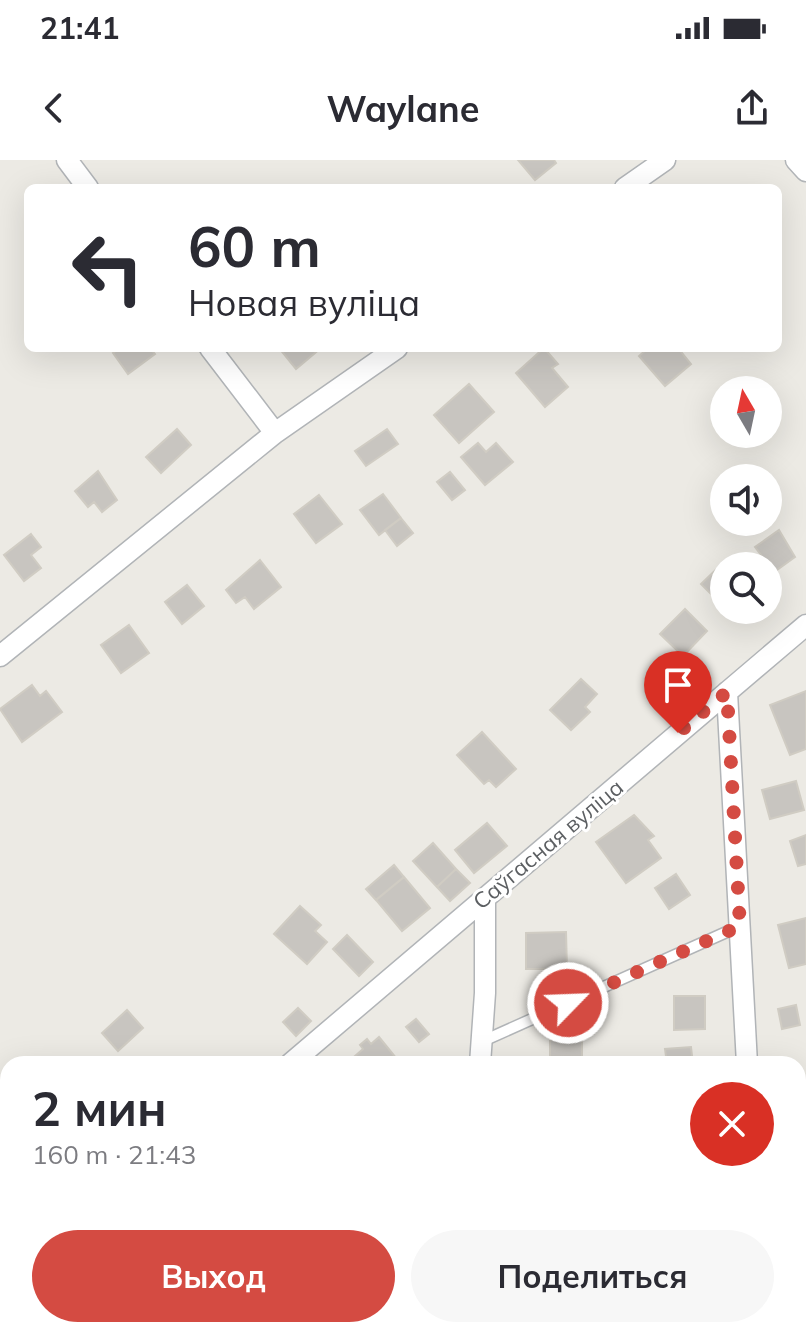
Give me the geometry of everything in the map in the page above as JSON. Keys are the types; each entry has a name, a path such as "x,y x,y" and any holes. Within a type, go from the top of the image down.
{"street":[{"path":"67,160 85,184"},
{"path":"631,184 665,160"},
{"path":"796,160 806,171"},
{"path":"213,352 275,433"},
{"path":"0,656 275,433 391,352"},
{"name":"Саўгасная вуліца","path":"299,1056 806,625"},
{"path":"727,692 747,1056"},
{"path":"481,1056 485,898"}],"lane":[{"path":"483,1041 740,926"}],"building":[{"path":"518,160 554,160 556,163 535,180"},
{"path":"153,352 155,354 128,374 113,353"},
{"path":"282,352 316,352 296,369"},
{"path":"540,352 548,352 558,364 552,368 568,387 545,407 516,373"},
{"path":"644,352 681,352 691,364 665,386 639,356"},
{"path":"469,384 494,412 459,443 434,415"},
{"path":"177,429 191,445 161,473 146,457"},
{"path":"387,429 398,444 366,466 355,451"},
{"path":"478,443 486,452 496,443 513,462 485,485 461,457"},
{"path":"98,471 117,500 102,512 94,502 88,507 75,491"},
{"path":"450,472 465,490 452,500 437,482"},
{"path":"383,494 401,518 379,535 360,510"},
{"path":"319,495 342,524 316,543 294,514"},
{"path":"401,518 413,533 397,546 385,530"},
{"path":"31,534 41,547 31,555 41,568 24,581 4,555"},
{"path":"782,535 795,557 782,566 782,552 759,552 755,547 771,536"},
{"path":"260,560 281,587 254,609 245,597 236,603 226,590"},
{"path":"710,575 710,593 701,584"},
{"path":"187,585 204,606 182,624 165,602"},
{"path":"685,609 707,631 683,656 660,634"},
{"path":"129,625 149,653 121,673 101,645"},
{"path":"581,679 597,694 585,707 590,712 571,730 550,710"},
{"path":"32,685 40,696 46,691 62,712 22,742 0,709"},
{"path":"806,691 806,749 790,755 770,705"},
{"path":"482,732 516,769 496,787 489,780 484,784 457,755"},
{"path":"796,781 804,810 770,819 762,790"},
{"path":"634,815 654,836 648,840 661,858 626,883 596,842"},
{"path":"487,823 507,846 474,873 455,850"},
{"path":"806,835 806,864 798,866 790,841"},
{"path":"433,843 456,869 437,887 413,861"},
{"path":"394,865 404,877 376,900 366,889"},
{"path":"456,869 470,883 450,901 437,887"},
{"path":"676,874 690,895 669,909 655,888"},
{"path":"404,877 430,908 402,931 376,900"},
{"path":"300,906 321,925 315,931 327,942 307,964 274,934"},
{"path":"806,918 806,964 789,968 778,925"},
{"path":"566,932 567,969 526,969 526,933"},
{"path":"347,935 373,962 359,976 333,949"},
{"path":"674,996 705,996 705,1029 674,1030"},
{"path":"796,1005 800,1025 782,1029 778,1009"},
{"path":"298,1008 311,1021 296,1036 283,1022"},
{"path":"127,1010 143,1028 118,1051 102,1033"},
{"path":"416,1019 429,1034 419,1042 406,1027"},
{"path":"556,1029 582,1029 582,1056 550,1056 550,1041 556,1039"},
{"path":"379,1037 395,1056 355,1056 363,1049 360,1045 367,1039 371,1044"},
{"path":"691,1047 692,1056 666,1056 665,1049"}],"route":[{"path":"568,1003 740,926 727,692 678,733"}]}
